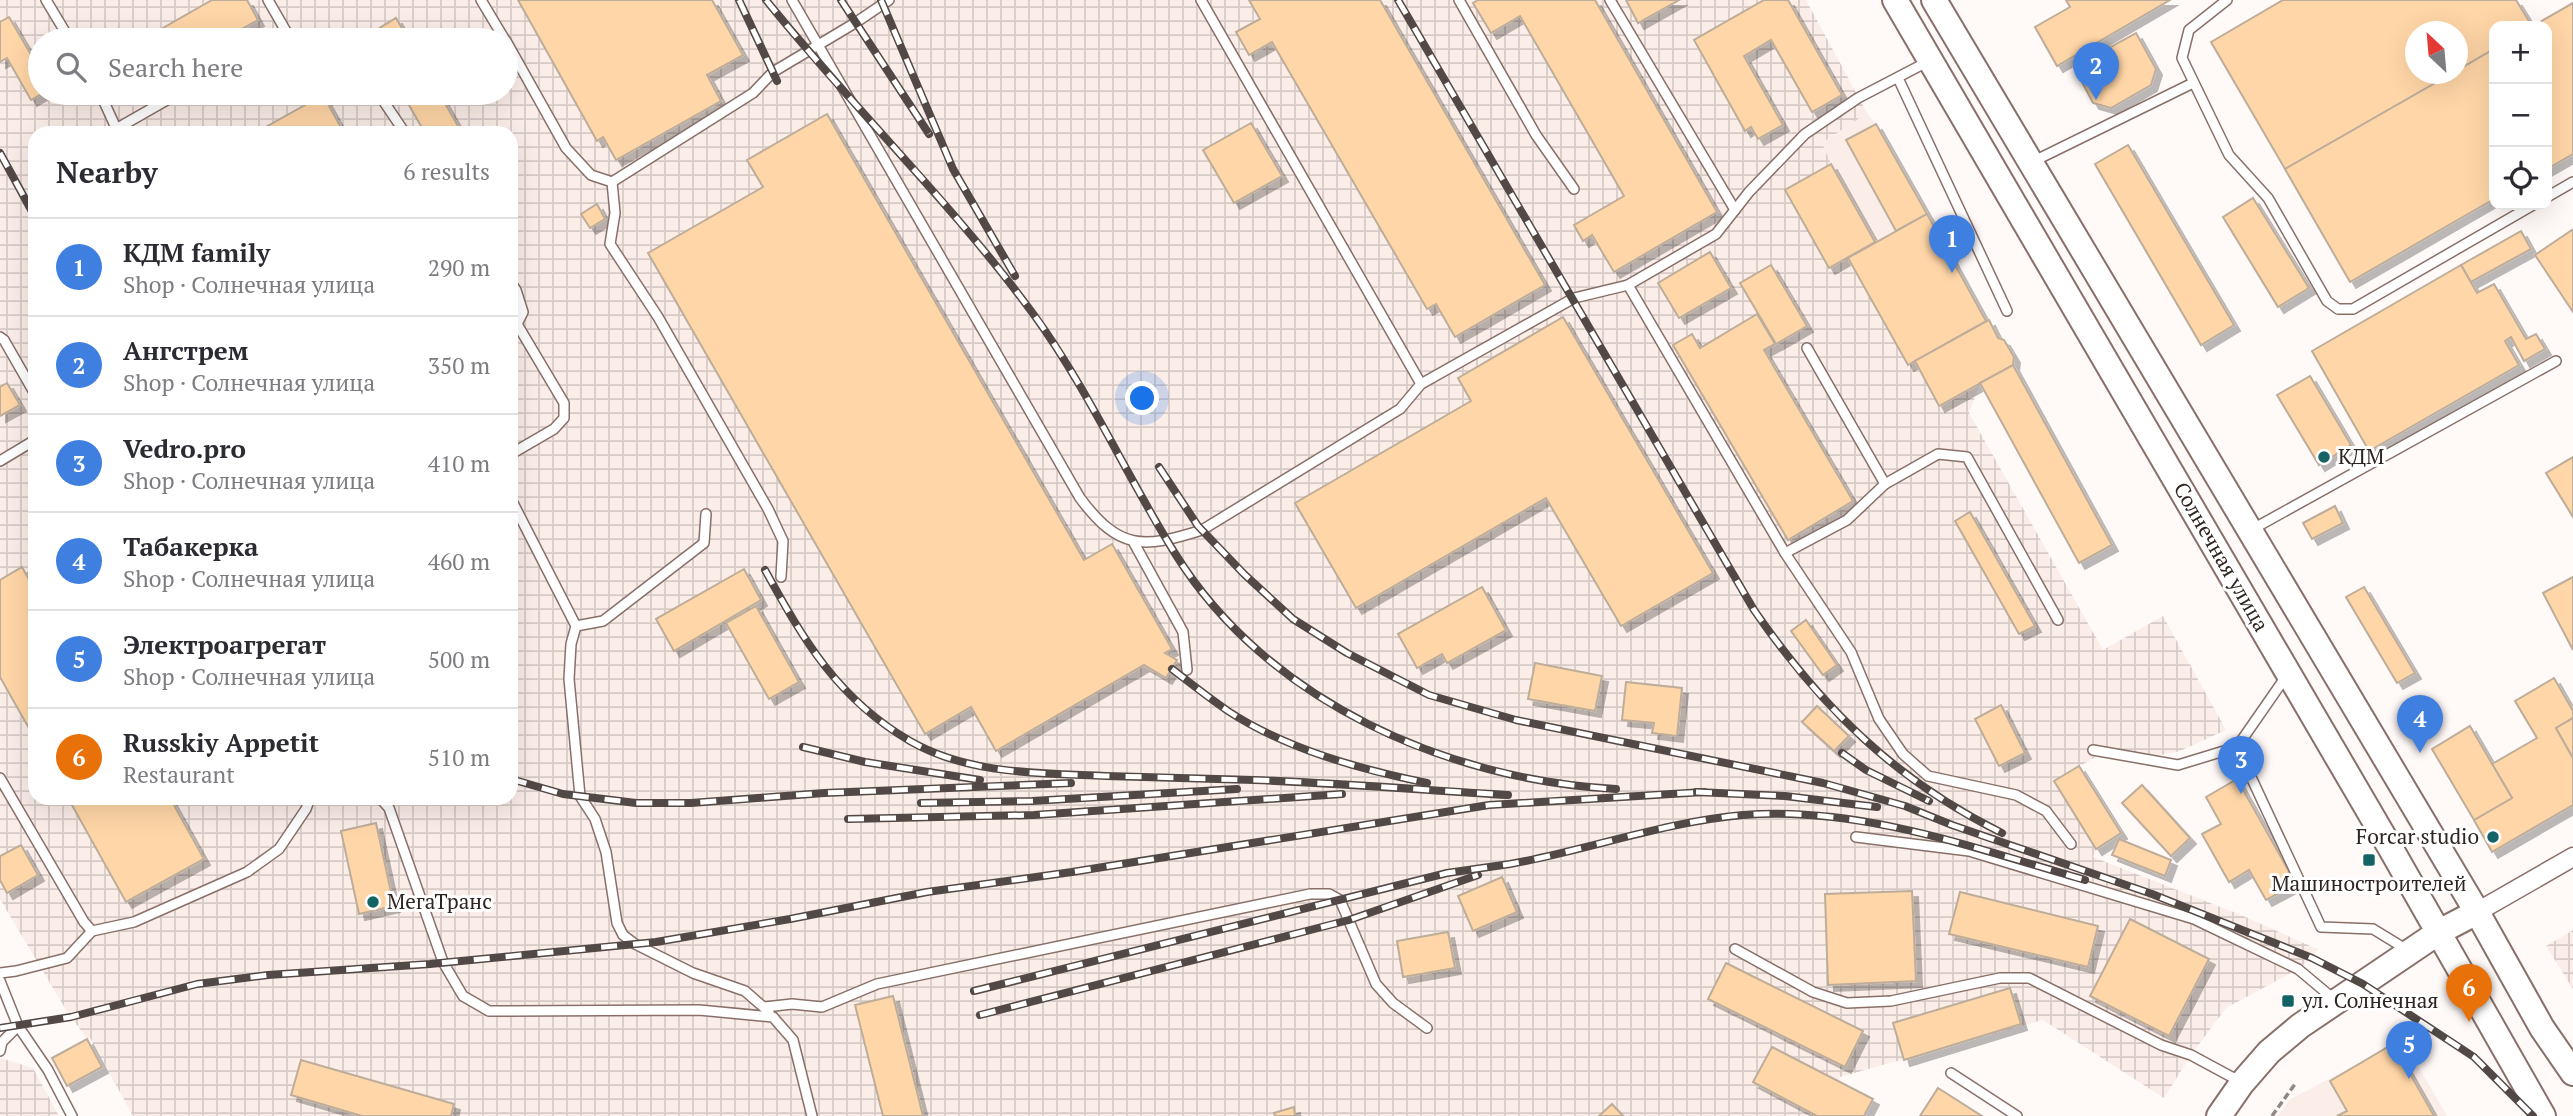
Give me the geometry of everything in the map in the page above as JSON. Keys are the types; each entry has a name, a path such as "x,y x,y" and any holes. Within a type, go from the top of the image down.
{"main road":[{"name":"Солнечная улица","path":"1895,0 2439,932 2543,1116"},
{"name":"Солнечная улица","path":"1934,0 2477,912 2542,1028 2573,1073"},
{"path":"2219,1116 2242,1083 2269,1052 2300,1026 2439,932 2477,912"}],"street":[{"path":"2477,912 2573,857"}],"lane":[{"path":"46,0 62,28"},
{"path":"268,0 284,28"},
{"path":"481,0 498,28"},
{"path":"792,0 1080,498 1098,523 1134,543 1183,632 1187,670"},
{"path":"612,182 752,93 773,72 890,0"},
{"path":"1201,0 1421,384"},
{"path":"1459,0 1536,135 1574,189"},
{"path":"1611,0 1735,210"},
{"path":"2227,0 2189,30 2182,58 2229,155 2268,198 2327,301 2338,309 2353,309 2524,210"},
{"path":"1134,543 1168,541 1202,530 1400,409 1421,384 1574,298 1628,285 1716,234 1805,134 1858,98 1931,61"},
{"path":"518,62 566,148 591,175 612,182"},
{"path":"1898,78 2007,312"},
{"path":"2031,163 2193,83"},
{"path":"104,105 112,126"},
{"path":"120,126 158,105"},
{"path":"386,105 400,126"},
{"path":"2552,194 2573,181"},
{"path":"612,182 615,213 610,244 658,317 768,509 783,541 781,578"},
{"path":"1628,285 1785,553 1851,652 1879,719 1903,754 1928,776 2016,796 2046,811 2071,844"},
{"path":"518,296 523,312 518,322"},
{"path":"518,326 564,403 564,418 554,429 518,450"},
{"path":"0,337 28,383"},
{"path":"1807,348 1885,484"},
{"path":"2249,531 2556,361"},
{"path":"0,461 28,444"},
{"path":"1785,553 1847,520 1885,484 1938,454 1967,457 2058,620"},
{"path":"518,513 576,626 571,644 569,679 580,796 595,820 607,852 617,923 623,934 635,944 693,973 745,992 765,1007 793,1040 812,1116"},
{"path":"576,626 603,621 704,543 706,514"},
{"path":"2093,750 2178,765 2237,747 2288,673"},
{"path":"2237,747 2321,927 2373,929 2410,952"},
{"path":"0,778 83,922 92,931"},
{"path":"0,973 67,958 92,931 134,922 247,872 279,849 307,805"},
{"path":"386,805 443,962 463,996 489,1012 699,1010 773,1017"},
{"path":"1856,837 1969,851 2194,919 2298,970 2336,1001"},
{"path":"765,1007 792,1004 822,1007 877,984 1311,894 1329,894 1339,900 1376,984 1393,1003 1427,1028"},
{"path":"1735,949 1813,992 1847,1003 1891,1001 2000,978 2029,978 2161,1045 2191,1055 2242,1083"},
{"path":"0,981 19,1026 48,1070 72,1116"},
{"path":"0,1051 2,1042 19,1026"},
{"path":"1951,1073 2017,1116"}],"path":[{"path":"2272,1116 2295,1084"}],"shaded area":[{"path":"0,0 1806,0 1867,113 1822,143 1831,164 1875,242 1927,214 1986,321 1989,320 1998,338 2004,340 2014,357 1980,383 1969,413 2103,650 2163,616 2226,730 2180,751 2130,762 2104,752 2055,781 2096,849 2093,857 2241,915 2317,949 2312,958 2298,969 2226,1008 2191,1055 2164,1098 2043,1020 1840,1077 1838,1082 1873,1099 1864,1116 133,1116 90,1038 87,1039 66,1010 0,899"},
{"path":"1867,113 1876,124 1927,214 1875,242 1822,143"},
{"path":"2573,930 2573,989 2546,946"},
{"path":"2403,1040 2447,1116 2278,1116 2289,1100"},
{"path":"0,1058 33,1068 59,1116 0,1116"}],"building":[{"path":"212,0 247,0 258,20 244,28 163,28"},
{"path":"518,0 712,0 743,55 707,75 721,101 616,160 603,137 597,141"},
{"path":"1249,0 1380,0 1545,285 1455,337 1436,304 1427,309 1272,42 1249,55 1236,32 1260,19"},
{"path":"1478,0 1595,0 1717,212 1614,272 1592,235 1583,241 1574,225 1624,196 1520,16 1491,33 1473,3"},
{"path":"1626,0 1679,0 1638,23"},
{"path":"1764,0 1788,0 1842,95 1812,112 1771,40 1744,56 1783,125 1758,139 1751,127 1745,131 1694,40"},
{"path":"2066,0 2170,0 2057,66 2035,27 2070,7"},
{"path":"2283,0 2516,0 2529,21 2489,21 2489,52 2468,64 2468,21 2405,21 2405,84 2434,84 2285,169 2211,42"},
{"path":"2573,3 2573,154 2552,166 2552,21 2542,21"},
{"path":"9,17 28,49 28,95 7,58 0,62 0,22"},
{"path":"396,18 402,28 380,28"},
{"path":"2136,33 2156,69 2151,85 2111,108 2093,103 2074,67"},
{"path":"2489,52 2489,202 2350,282 2285,169 2434,84 2468,84 2468,64"},
{"path":"305,105 329,105 340,126 268,126"},
{"path":"409,105 446,105 458,126 421,126"},
{"path":"827,114 1084,560 1112,544 1172,649 1165,653 1177,660 1166,678 1144,665 996,751 971,707 925,734 648,253 763,187 747,160"},
{"path":"1251,123 1282,176 1234,203 1203,150"},
{"path":"1876,124 1927,214 1896,231 1846,140"},
{"path":"2128,145 2234,325 2201,345 2095,164"},
{"path":"1831,164 1875,242 1829,268 1785,190"},
{"path":"2253,198 2309,288 2278,307 2223,217"},
{"path":"597,204 605,219 590,228 581,214"},
{"path":"1927,214 1986,321 1908,365 1848,258"},
{"path":"2572,230 2573,232 2573,312 2535,255"},
{"path":"2521,231 2531,249 2471,282 2461,265"},
{"path":"1710,252 1731,288 1679,318 1658,283"},
{"path":"1771,265 1807,326 1776,344 1740,283"},
{"path":"2461,265 2477,293 2494,284 2526,339 2536,334 2545,349 2524,361 2511,337 2505,341 2519,365 2369,451 2312,351"},
{"path":"1757,314 1775,344 1764,350 1853,501 1788,540 1673,345 1692,334 1700,348"},
{"path":"1563,317 1713,573 1621,626 1546,498 1356,608 1295,503 1471,401 1458,378"},
{"path":"1989,320 1998,338 2004,340 2014,357 2013,365 1939,406 1915,361"},
{"path":"2013,365 2112,545 2079,563 1980,383"},
{"path":"2310,376 2351,445 2319,465 2277,395"},
{"path":"7,383 20,405 0,416 0,387"},
{"path":"2573,457 2573,517 2546,473"},
{"path":"2335,506 2343,523 2312,539 2303,523"},
{"path":"1970,512 2035,626 2019,634 1955,521"},
{"path":"22,567 28,578 28,727 0,677 0,580"},
{"path":"744,569 761,600 674,651 656,619"},
{"path":"2573,577 2573,650 2543,593"},
{"path":"1482,587 1506,630 1447,663 1442,654 1417,668 1398,634"},
{"path":"2364,587 2415,673 2397,683 2346,597"},
{"path":"756,606 799,682 769,699 726,623"},
{"path":"1806,620 1837,665 1823,675 1791,631"},
{"path":"1535,663 1602,676 1595,711 1528,699"},
{"path":"2554,678 2573,711 2573,718 2556,728 2573,758 2573,805 2492,852 2474,820 2512,798 2492,764 2537,738 2515,701"},
{"path":"1626,682 1682,688 1677,736 1652,733 1654,723 1622,720"},
{"path":"2001,705 2025,753 1999,766 1975,719"},
{"path":"1817,706 1849,736 1834,751 1802,722"},
{"path":"2573,718 2573,758 2556,728"},
{"path":"2470,726 2512,798 2474,820 2432,749"},
{"path":"2079,766 2121,833 2096,849 2054,781"},
{"path":"2237,779 2296,884 2266,900 2249,870 2229,882 2202,834 2221,824 2206,797"},
{"path":"2142,785 2190,838 2171,856 2122,803"},
{"path":"72,805 174,805 204,859 126,902"},
{"path":"376,823 394,906 359,914 341,831"},
{"path":"2119,839 2171,860 2165,876 2112,855"},
{"path":"21,845 38,875 7,893 0,880 0,856"},
{"path":"1502,877 1517,912 1473,931 1458,896"},
{"path":"1912,891 1916,981 1828,985 1825,894"},
{"path":"1960,892 2098,926 2088,967 1949,934"},
{"path":"2130,919 2209,959 2169,1036 2090,996"},
{"path":"1448,932 1455,968 1403,977 1397,941"},
{"path":"1726,963 1863,1031 1845,1067 1708,999"},
{"path":"2010,988 2021,1024 1904,1060 1893,1023"},
{"path":"893,996 923,1116 883,1116 855,1005"},
{"path":"87,1039 102,1067 67,1086 52,1058"},
{"path":"2393,1044 2434,1116 2337,1116 2347,1111 2330,1081"},
{"path":"1772,1047 1873,1099 1864,1116 1817,1116 1753,1082"},
{"path":"301,1060 454,1104 451,1116 362,1116 291,1095"},
{"path":"1938,1088 1982,1116 1920,1116"},
{"path":"1612,1104 1623,1116 1599,1116"},
{"path":"1294,1107 1295,1116 1275,1116 1274,1113"}],"railway":[{"path":"739,0 777,81"},
{"path":"766,0 1003,274 1054,343 1176,555 1214,607 1260,652 1311,691 1368,724 1427,750 1489,769 1553,782 1616,789"},
{"path":"841,0 929,134"},
{"path":"881,0 953,169 1015,276"},
{"path":"1398,0 1754,610 1806,678 1863,738 1894,765 1928,789 2002,833"},
{"path":"0,153 28,204"},
{"path":"1159,467 1198,526 1244,574 1293,619 1347,653 1429,695 1516,720 1823,783 1905,806 1952,825 2152,894 2312,958 2363,984 2474,1057 2533,1116"},
{"path":"765,570 809,644 862,707 910,741 956,760 1031,773 1286,781 1508,795"},
{"path":"1172,669 1228,711 1274,736 1349,764 1427,783"},
{"path":"803,747 865,762 980,780"},
{"path":"1842,753 1866,770 1929,801"},
{"path":"518,781 563,794 636,803 691,803 824,793 1071,783"},
{"path":"921,803 1032,801 1237,789"},
{"path":"1696,792 1785,796 1877,807"},
{"path":"0,1028 71,1017 197,984 268,975 430,964 656,942 927,892 1072,872 1489,805 1704,792"},
{"path":"848,819 1034,815 1342,794"},
{"path":"974,991 1447,873 1510,864 1655,830 1743,815 1787,814 1874,823 1959,843 2085,880"},
{"path":"980,1015 1349,920 1478,875"}],"place":[{"name":"Ангстрем","path":"2096,100"},
{"name":"КДМ family","path":"1952,273"},
{"name":"КДМ","path":"2324,457"},
{"name":"Табакерка","path":"2420,753"},
{"name":"Vedro.pro","path":"2241,794"},
{"name":"Forcar studio","path":"2493,837"},
{"name":"Машиностроителей","path":"2369,860"},
{"name":"МегаТранс","path":"373,902"},
{"name":"ул. Солнечная","path":"2288,1001"},
{"name":"Russkiy Appetit","path":"2469,1022"},
{"name":"Электроагрегат","path":"2409,1079"}]}
